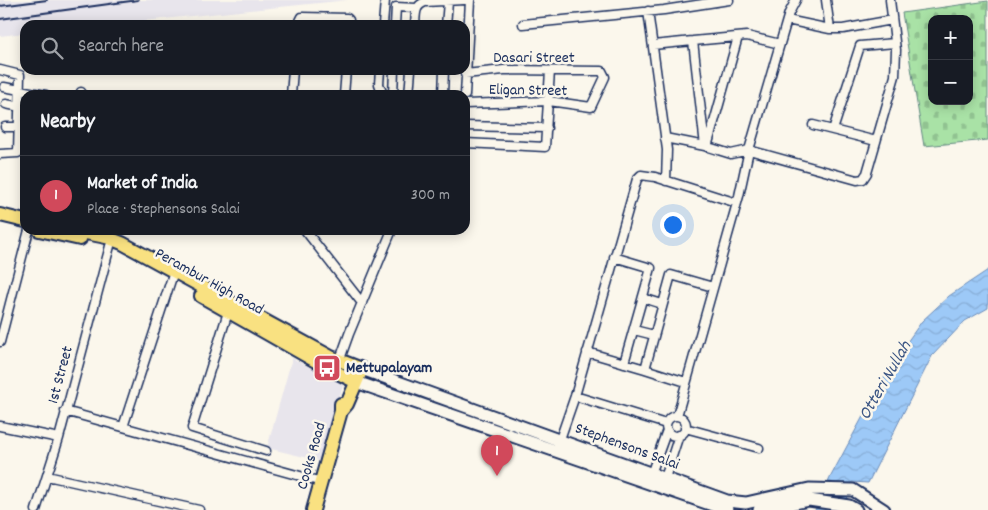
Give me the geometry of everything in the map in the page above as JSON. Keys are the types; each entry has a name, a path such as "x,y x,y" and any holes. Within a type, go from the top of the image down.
{"main road":[{"path":"0,216 20,219"},
{"path":"0,222 20,226"},
{"name":"Perambur High Road","path":"81,235 173,275"},
{"name":"Perambur High Road","path":"93,235 106,237 122,243 223,305 355,374"},
{"name":"Cooks Road","path":"313,510 341,411 341,402 355,374"},
{"name":"Stephensons Salai","path":"355,374 558,446 727,510"},
{"name":"Stephensons Salai","path":"558,446 665,478 727,501 746,503 852,490 884,510"},
{"name":"Stephensons Salai","path":"759,510 809,495 853,508"}],"street":[{"path":"383,20 385,0"},
{"path":"415,20 416,8 420,4 425,2 464,0"},
{"path":"469,20 470,0"},
{"path":"524,24 648,11 729,0"},
{"path":"677,416 737,203 749,150 791,6 796,0"},
{"path":"826,0 830,29"},
{"path":"665,138 731,154 749,150 860,180 867,173 896,76 895,43 890,0"},
{"path":"446,20 448,2"},
{"path":"395,20 396,6 416,8"},
{"path":"648,11 665,138 667,157 666,180"},
{"path":"300,20 302,17 319,16 347,18 350,20"},
{"path":"787,20 830,29 842,29 892,20"},
{"path":"653,45 747,36 780,44"},
{"path":"706,147 738,37"},
{"path":"693,41 706,147"},
{"path":"833,130 860,46 895,43"},
{"path":"0,70 20,74 20,91 4,87"},
{"name":"Dasari Street","path":"470,73 504,70 602,71 605,77 591,107"},
{"path":"470,143 545,147 550,71"},
{"path":"291,90 293,75"},
{"path":"344,90 346,75"},
{"path":"380,75 381,90"},
{"path":"393,90 394,75"},
{"path":"409,90 411,75"},
{"path":"442,90 444,75"},
{"path":"464,90 465,75"},
{"name":"Eligan Street","path":"470,104 549,101 591,107"},
{"path":"6,104 20,108"},
{"path":"20,121 20,136"},
{"path":"813,125 876,141"},
{"path":"470,126 547,128"},
{"path":"5,127 19,127"},
{"path":"0,154 20,153"},
{"path":"558,446 575,396 637,179 644,175 666,180 737,203"},
{"path":"0,342 28,235"},
{"path":"308,235 362,303"},
{"path":"338,366 390,235"},
{"name":"1st Street","path":"36,510 59,438 110,246"},
{"path":"614,257 651,268 624,363"},
{"path":"123,427 173,275"},
{"path":"645,369 671,275 713,287"},
{"path":"643,298 662,304"},
{"path":"223,305 192,428 266,451"},
{"path":"634,330 654,335"},
{"path":"587,352 686,382"},
{"path":"575,396 666,427 674,436 679,435"},
{"path":"65,411 322,482"},
{"path":"651,474 670,418 677,416 684,420 685,428 679,435 665,478"},
{"path":"0,426 59,438"},
{"path":"685,428 759,448"},
{"path":"47,476 199,510"}],"shaded area":[{"path":"0,0 348,0 154,20 20,20 20,34 0,36"},
{"path":"292,358 343,385 321,461 267,448"}],"green space":[{"path":"988,1 988,140 924,146 902,13"}],"water":[{"name":"Otteri Nullah","path":"988,270 988,308 965,321 932,356 868,483 852,482 844,510 815,510 831,476 890,366 922,321 949,296"}],"railway":[{"path":"0,6 47,0"},
{"path":"0,19 138,0"}],"place":[{"name":"Mettupalayam","path":"327,368"},
{"name":"Market of India","path":"497,476"}]}
